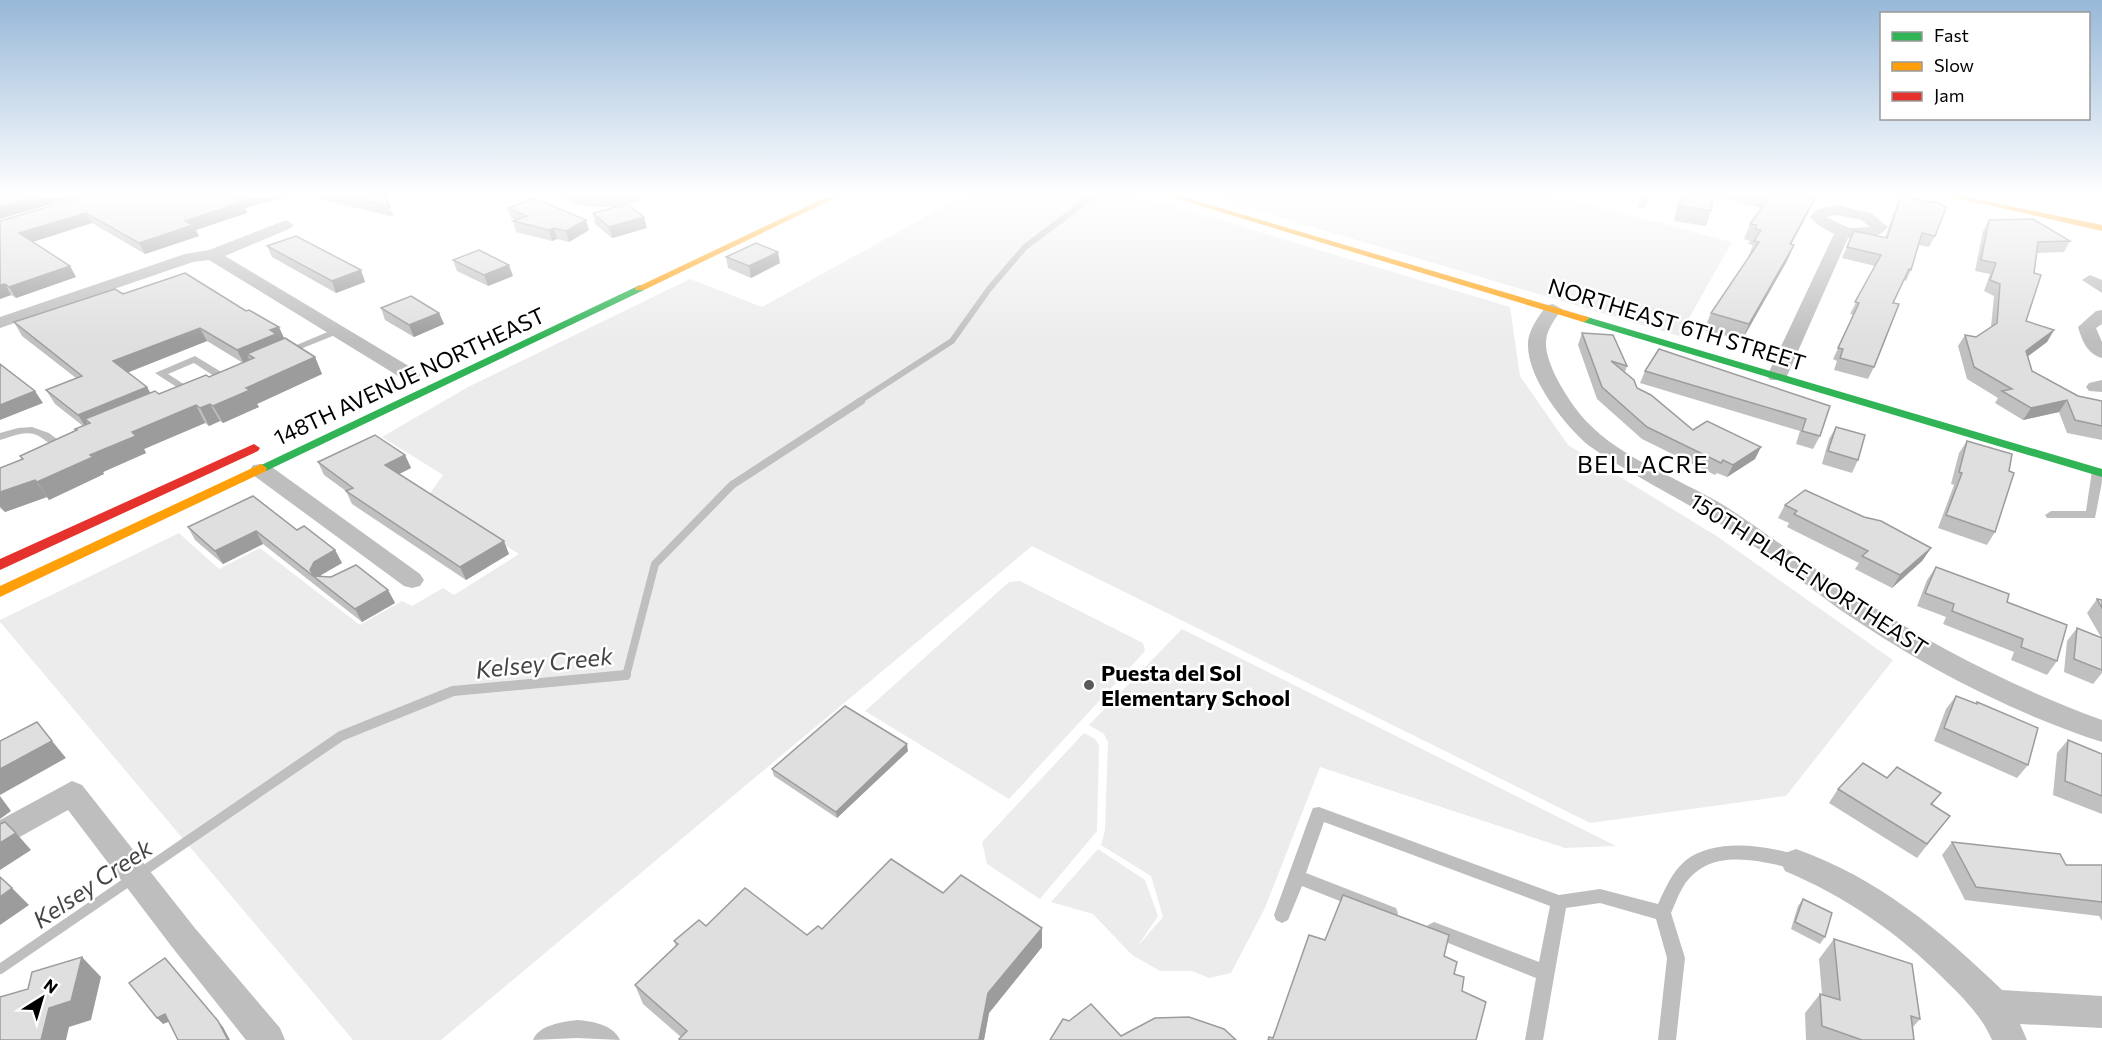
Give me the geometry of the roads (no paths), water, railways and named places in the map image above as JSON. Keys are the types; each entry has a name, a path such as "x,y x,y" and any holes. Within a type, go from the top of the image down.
{"main road":[{"name":"148TH AVENUE NORTHEAST","path":"0,592 732,245"},
{"name":"NORTHEAST 6TH STREET","path":"1338,245 2100,472"},
{"name":"148TH AVENUE NORTHEAST","path":"0,565 271,441 195,486 194,493 200,498"}],"street":[{"path":"0,323 191,257 212,255 238,245"},
{"path":"1777,376 1838,245"},
{"path":"212,255 410,375"},
{"name":"150TH PLACE NORTHEAST","path":"1553,309 1543,322 1537,345 1567,412 1588,433 1621,457 1768,544 1856,608 1901,636 1987,683 2055,714 2102,731"},
{"path":"2102,315 2087,327 2091,341 2102,352"},
{"path":"261,470 369,561 412,580"},
{"path":"0,835 72,793 183,937 268,1040"},
{"path":"1796,861 1832,875 1900,916 1944,955 1994,1006 2010,1040"},
{"path":"1994,1006 2102,1012"}],"lane":[{"path":"278,355 337,331"},
{"path":"198,389 160,373 195,359 224,378"},
{"path":"179,397 235,374"},
{"path":"0,436 19,430 44,432 60,446"},
{"path":"2051,514 2091,515 2100,472"},
{"path":"1282,915 1319,813 1559,902 1600,896 1663,913"},
{"path":"1667,1040 1676,958 1663,913 1680,878 1705,856 1734,851 1796,861"},
{"path":"1297,877 1546,973"},
{"path":"1534,1040 1559,902"},
{"path":"542,1040 566,1030 586,1029 604,1034 611,1040"}],"waterway":[{"name":"Kelsey Creek","path":"858,402 952,341 989,289 1028,245"},
{"name":"Kelsey Creek","path":"623,676 626,676 655,564 732,485 861,401"},
{"name":"Kelsey Creek","path":"0,969 341,736 453,691 626,675"}],"place":[{"name":"Puesta del Sol Elementary School","path":"1089,685"}],"district":[{"name":"BELLACRE","path":"1643,463"}]}
